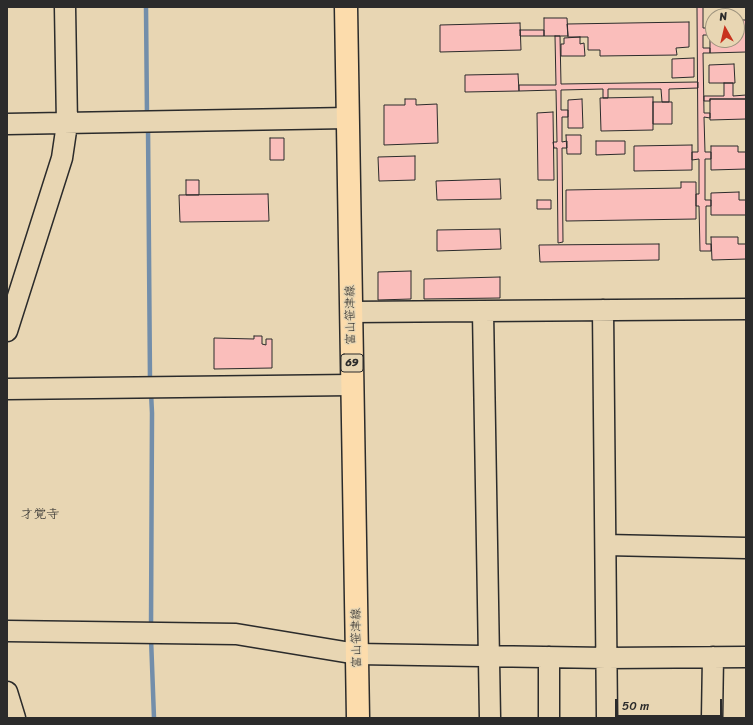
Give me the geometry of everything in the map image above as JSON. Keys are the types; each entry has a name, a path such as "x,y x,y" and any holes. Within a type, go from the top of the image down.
{"main road":[{"name":"富山笹津線","path":"346,7 358,718"}],"street":[{"path":"7,331 62,158 67,124 66,7"},
{"path":"7,124 348,118"},
{"path":"351,312 746,309"},
{"path":"603,310 607,718"},
{"path":"484,312 490,718"},
{"path":"7,389 352,385"},
{"path":"606,545 746,548"},
{"path":"7,631 236,634 357,654 606,658 746,657"},
{"path":"549,657 549,718"},
{"path":"712,718 713,658"},
{"path":"7,692 15,718"}],"building":[{"path":"697,7 703,7 703,28 705,28 705,35 703,35 703,48 710,48 710,53 703,53 704,113 710,113 710,118 704,117 705,152 711,152 711,159 705,159 705,200 711,200 711,206 706,206 706,244 711,244 711,251 700,251 699,206 696,206 696,194 699,194 699,159 692,160 692,152 698,152"},
{"path":"544,18 567,18 568,36 544,36"},
{"path":"746,20 746,52 710,53 710,48 745,48"},
{"path":"689,22 689,47 676,48 677,55 600,56 600,50 588,50 588,37 568,37 567,24"},
{"path":"520,23 521,50 440,52 440,25"},
{"path":"520,30 544,30 544,36 520,36"},
{"path":"555,36 560,36 561,84 698,82 698,88 669,89 669,102 662,102 661,89 608,89 608,98 603,98 603,89 561,90 561,110 568,110 568,117 562,117 562,142 567,141 567,148 562,148 563,242 558,243 557,148 554,148 553,142 557,142 556,90 519,91 519,85 556,85"},
{"path":"580,37 580,44 584,43 585,56 561,56 561,44 564,44 564,38"},
{"path":"694,58 694,77 672,78 672,59"},
{"path":"734,64 735,83 709,83 709,65"},
{"path":"518,74 519,91 465,92 465,75"},
{"path":"724,83 733,83 733,96 746,95 746,99 710,99 710,101 704,101 704,96 724,96"},
{"path":"653,97 653,130 601,131 600,98"},
{"path":"405,99 416,99 416,105 437,104 438,143 384,145 384,105 405,105"},
{"path":"582,99 583,128 568,128 568,100"},
{"path":"710,99 746,99 746,119 710,120"},
{"path":"653,102 672,102 672,124 653,124"},
{"path":"553,112 554,180 538,180 537,113"},
{"path":"566,135 581,135 581,154 567,154"},
{"path":"270,138 284,138 284,160 270,160"},
{"path":"596,141 625,141 625,154 596,155"},
{"path":"692,145 692,170 634,171 634,146"},
{"path":"711,146 738,146 738,152 746,152 746,169 711,170"},
{"path":"415,156 415,180 379,181 378,157"},
{"path":"500,179 501,199 437,200 436,181"},
{"path":"186,180 199,180 199,195 186,195"},
{"path":"681,182 696,182 696,219 566,221 566,190 681,188"},
{"path":"739,192 739,200 746,200 746,215 711,215 711,193"},
{"path":"268,194 269,221 180,222 179,195"},
{"path":"537,200 551,200 551,209 537,209"},
{"path":"500,229 501,249 437,251 437,230"},
{"path":"711,237 738,237 738,244 746,244 746,259 712,260"},
{"path":"659,244 659,260 540,262 539,245"},
{"path":"411,271 411,299 378,300 378,272"},
{"path":"500,277 500,298 424,299 424,279"},
{"path":"254,336 262,336 262,344 266,345 266,339 272,339 272,368 214,369 214,338 254,339"}],"waterway":[{"path":"146,7 147,117"},
{"path":"148,126 150,382"},
{"path":"151,392 151,628"},
{"path":"151,638 154,718"}],"district":[{"name":"才覚寺","path":"40,515"}]}
